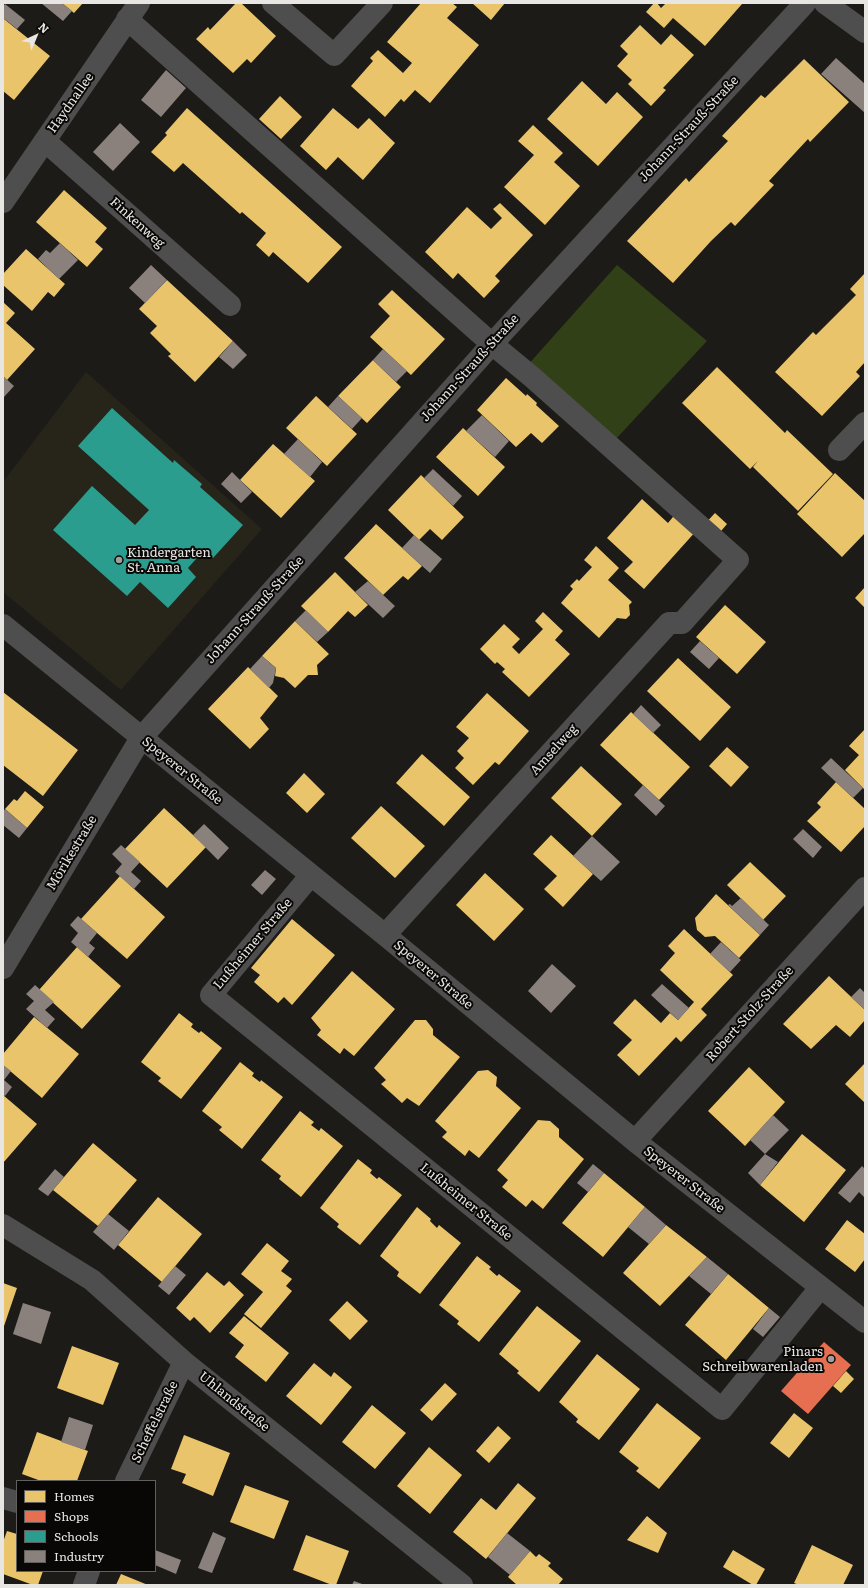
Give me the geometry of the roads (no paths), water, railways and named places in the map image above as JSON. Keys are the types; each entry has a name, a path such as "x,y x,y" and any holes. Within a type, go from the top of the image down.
{"street":[{"path":"273,3 334,55 382,3"},
{"name":"Johann-Strauß-Straße","path":"141,738 492,344 805,3"},
{"path":"825,3 865,32"},
{"path":"133,11 492,344"},
{"name":"Haydnallee","path":"3,202 133,11"},
{"name":"Finkenweg","path":"45,141 230,305"},
{"name":"Amselweg","path":"385,935 668,623 682,623 738,560 532,377 492,344"},
{"path":"839,450 865,423"},
{"name":"Speyerer Straße","path":"3,625 385,935 635,1141 865,1322"},
{"name":"Mörikestraße","path":"3,968 141,738"},
{"name":"Lußheimer Straße","path":"311,875 211,995 722,1409 820,1288"},
{"name":"Robert-Stolz-Straße","path":"635,1141 865,888"},
{"name":"Uhlandstraße","path":"3,1225 92,1280 184,1362 462,1585"},
{"name":"Scheffelstraße","path":"126,1480 184,1362"},
{"path":"3,1498 16,1502"},
{"path":"84,1585 89,1572"}],"place":[{"name":"Kindergarten St. Anna","path":"119,560"},
{"name":"Pinars Schreibwarenladen","path":"831,1359"}]}
